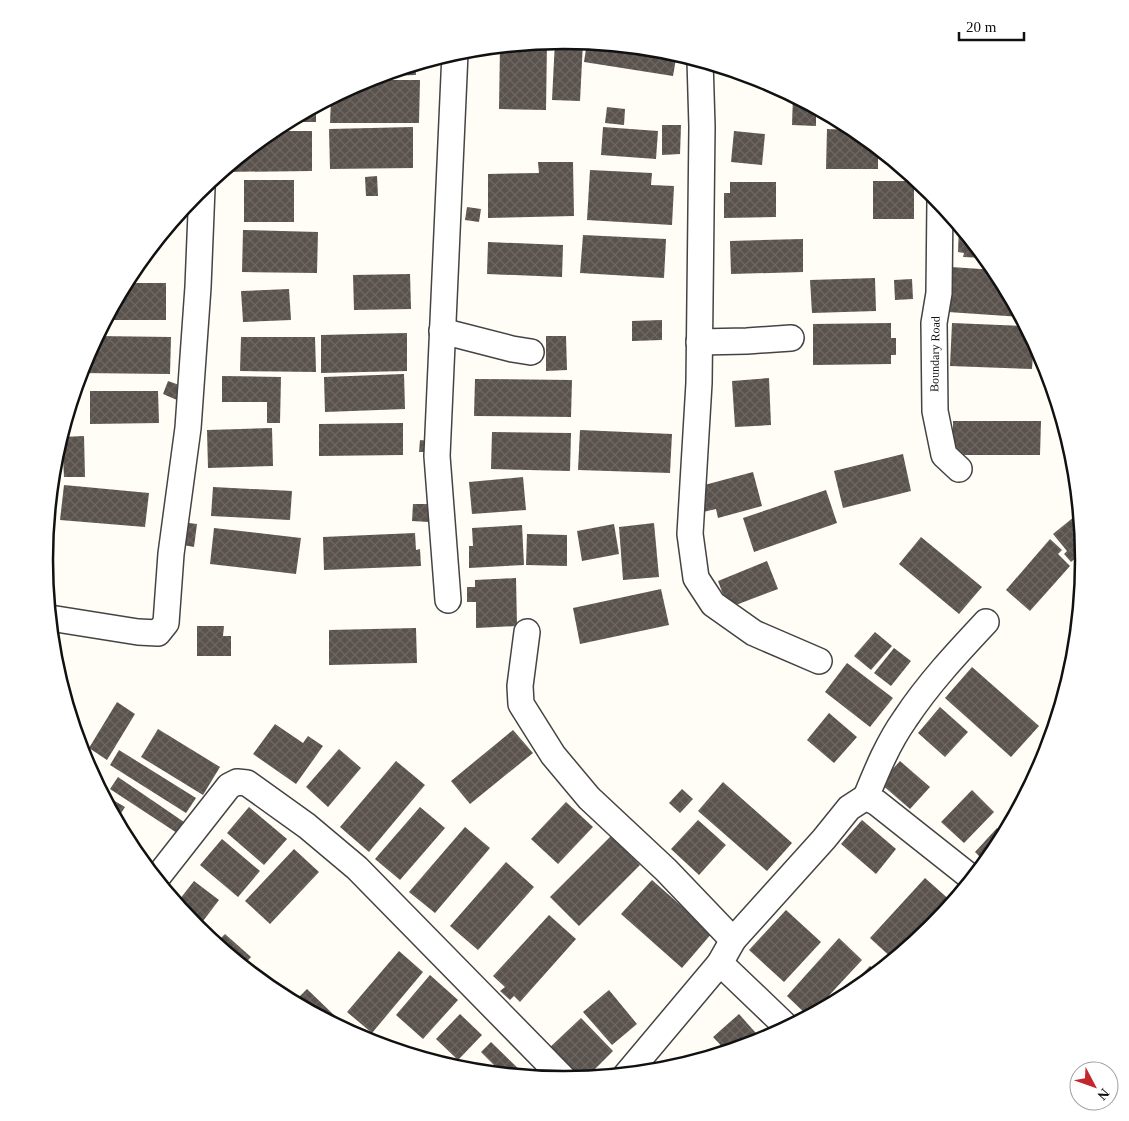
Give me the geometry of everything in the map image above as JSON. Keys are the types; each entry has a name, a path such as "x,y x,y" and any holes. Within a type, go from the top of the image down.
{"street":[{"path":"448,600 437,456 455,61"},
{"path":"700,67 702,127 700,342 690,534 696,578 713,604 754,633 819,660"},
{"path":"56,619 138,632 158,633 166,623 171,554 188,428 198,287 201,201"},
{"name":"Boundary Road","path":"940,213 939,293 934,323 935,411 944,456 959,469"},
{"path":"442,331 531,352"},
{"path":"700,342 791,338"},
{"path":"632,1068 720,963 733,940 824,839 848,808 866,797 887,749 905,718 943,669 986,622"},
{"path":"528,632 520,686 520,704 553,755 589,798 666,870 733,940"},
{"path":"160,874 229,786 237,782 247,784 307,826 357,868 557,1072"},
{"path":"866,797 878,803 967,875"},
{"path":"720,963 783,1023"}],"building":[{"path":"555,49 583,50 580,101 552,100"},
{"path":"547,50 546,110 499,109 500,53"},
{"path":"586,50 631,53 676,61 673,76 584,62"},
{"path":"416,71 416,75 402,75"},
{"path":"390,80 420,80 419,123 330,123 331,106 338,102"},
{"path":"793,103 816,115 816,126 792,125"},
{"path":"607,107 625,109 624,125 605,123"},
{"path":"316,113 316,122 301,122"},
{"path":"662,125 681,125 680,154 662,155"},
{"path":"413,127 413,168 330,169 329,129"},
{"path":"603,127 658,131 656,159 601,155"},
{"path":"827,129 840,129 878,157 878,169 826,169"},
{"path":"286,131 312,131 312,171 232,172"},
{"path":"734,131 765,134 762,165 731,162"},
{"path":"538,162 573,162 574,216 488,218 488,174 539,173"},
{"path":"590,170 652,173 651,185 674,186 672,225 587,220"},
{"path":"377,176 378,196 366,196 365,177"},
{"path":"244,180 294,180 294,222 244,222"},
{"path":"873,181 907,181 914,188 914,219 873,219"},
{"path":"730,182 776,182 776,217 724,218 724,193 730,193"},
{"path":"467,207 481,209 479,222 465,220"},
{"path":"243,230 318,232 317,273 242,272"},
{"path":"583,235 666,239 664,278 580,273"},
{"path":"959,235 976,258 963,257 964,253 958,252"},
{"path":"803,239 803,272 731,274 730,241"},
{"path":"488,242 563,245 562,277 487,274"},
{"path":"951,267 985,269 1014,317 948,312"},
{"path":"410,274 411,309 354,310 353,275"},
{"path":"875,278 876,311 812,313 810,280"},
{"path":"912,279 913,299 895,300 894,280"},
{"path":"135,283 166,283 166,320 113,320"},
{"path":"289,289 291,320 243,322 241,291"},
{"path":"662,320 662,340 632,341 632,321"},
{"path":"891,323 891,338 896,338 896,355 891,355 891,364 813,365 813,324"},
{"path":"952,323 1019,326 1033,356 1032,369 950,366"},
{"path":"407,333 407,371 321,373 321,335"},
{"path":"105,336 171,337 170,374 89,373"},
{"path":"546,336 566,336 567,370 546,371"},
{"path":"241,337 315,337 316,372 240,371"},
{"path":"404,374 405,409 325,412 324,377"},
{"path":"222,376 281,377 280,423 267,423 267,402 222,402"},
{"path":"769,378 771,425 735,427 732,381"},
{"path":"475,379 572,380 571,417 474,416"},
{"path":"168,381 182,386 177,400 163,394"},
{"path":"90,391 158,391 159,423 90,424"},
{"path":"953,421 1041,421 1040,455 953,455"},
{"path":"403,423 403,455 319,456 319,424"},
{"path":"272,428 273,466 208,468 207,430"},
{"path":"580,430 672,434 670,473 578,470"},
{"path":"492,432 571,433 570,471 491,469"},
{"path":"84,436 85,477 64,477 63,460 68,437"},
{"path":"420,440 429,441 428,452 419,452"},
{"path":"903,454 911,491 843,508 834,471"},
{"path":"753,472 762,506 718,518 716,509 703,512 697,487"},
{"path":"523,477 526,510 472,514 469,482"},
{"path":"64,485 149,493 145,527 60,520"},
{"path":"213,487 292,491 290,520 211,516"},
{"path":"826,490 837,523 754,552 743,518"},
{"path":"413,504 429,504 429,522 412,521"},
{"path":"1074,517 1076,558 1071,562 1064,554 1067,551 1053,534"},
{"path":"181,522 197,524 194,547 178,544"},
{"path":"654,523 659,577 623,580 619,527"},
{"path":"614,524 619,554 582,561 577,531"},
{"path":"522,525 524,565 469,568 469,546 473,546 472,528"},
{"path":"214,528 301,538 296,574 210,564"},
{"path":"415,533 416,550 420,549 421,566 324,570 323,537"},
{"path":"527,534 567,535 567,566 526,565"},
{"path":"921,537 982,587 959,614 899,564"},
{"path":"1050,539 1062,550 1058,554 1070,566 1030,611 1006,590"},
{"path":"767,561 778,589 728,608 718,581"},
{"path":"516,578 517,626 476,628 476,602 467,602 467,587 475,587 475,580"},
{"path":"661,589 669,625 580,644 573,608"},
{"path":"197,626 224,626 223,636 231,636 231,656 197,656"},
{"path":"416,628 417,663 329,665 329,630"},
{"path":"875,632 892,646 871,670 854,656"},
{"path":"894,648 911,661 891,686 874,673"},
{"path":"847,663 893,698 870,727 825,692"},
{"path":"972,667 1039,726 1011,757 945,698"},
{"path":"117,702 135,714 107,760 89,748"},
{"path":"940,707 968,732 945,757 918,733"},
{"path":"829,713 857,737 834,763 807,740"},
{"path":"275,724 303,743 308,736 323,746 296,784 253,754"},
{"path":"158,729 220,767 203,795 141,757"},
{"path":"513,730 533,753 470,804 451,781"},
{"path":"339,749 361,768 328,807 306,787"},
{"path":"119,750 196,798 186,813 110,765"},
{"path":"396,761 425,785 369,852 340,827"},
{"path":"900,761 930,787 910,809 880,783"},
{"path":"118,777 184,822 177,833 110,789"},
{"path":"723,782 792,843 767,871 698,811"},
{"path":"682,789 693,799 680,813 669,803"},
{"path":"972,790 994,812 964,843 941,822"},
{"path":"113,800 125,807 120,814"},
{"path":"566,802 593,827 558,864 531,839"},
{"path":"249,807 287,839 264,865 227,833"},
{"path":"420,807 445,828 400,880 375,859"},
{"path":"698,820 726,845 699,875 671,849"},
{"path":"862,820 896,849 876,874 841,844"},
{"path":"465,827 490,848 435,913 409,892"},
{"path":"997,828 999,830 981,858 975,852"},
{"path":"611,836 640,865 579,926 550,897"},
{"path":"222,839 260,871 238,897 200,865"},
{"path":"294,849 319,872 270,924 245,901"},
{"path":"506,862 534,887 478,950 450,926"},
{"path":"925,878 948,899 889,955 870,938"},
{"path":"652,880 712,933 682,968 621,914"},
{"path":"194,881 219,900 203,922 180,898"},
{"path":"786,910 821,942 784,982 749,950"},
{"path":"549,915 576,939 520,1002 514,996 510,1000 500,991 505,987 493,976"},
{"path":"225,934 251,957 247,961 220,939"},
{"path":"839,938 862,960 823,1002 804,1012 787,996"},
{"path":"399,951 423,972 372,1033 347,1012"},
{"path":"870,966 873,968 854,982"},
{"path":"430,975 458,1000 423,1039 396,1015"},
{"path":"307,989 335,1016 334,1017 299,997"},
{"path":"609,990 637,1024 612,1045 583,1012"},
{"path":"460,1014 482,1035 458,1060 436,1039"},
{"path":"739,1014 757,1034 722,1047 713,1037"},
{"path":"581,1018 613,1051 593,1071 567,1072 546,1051"},
{"path":"491,1042 520,1070 492,1067 494,1065 481,1052"}]}
